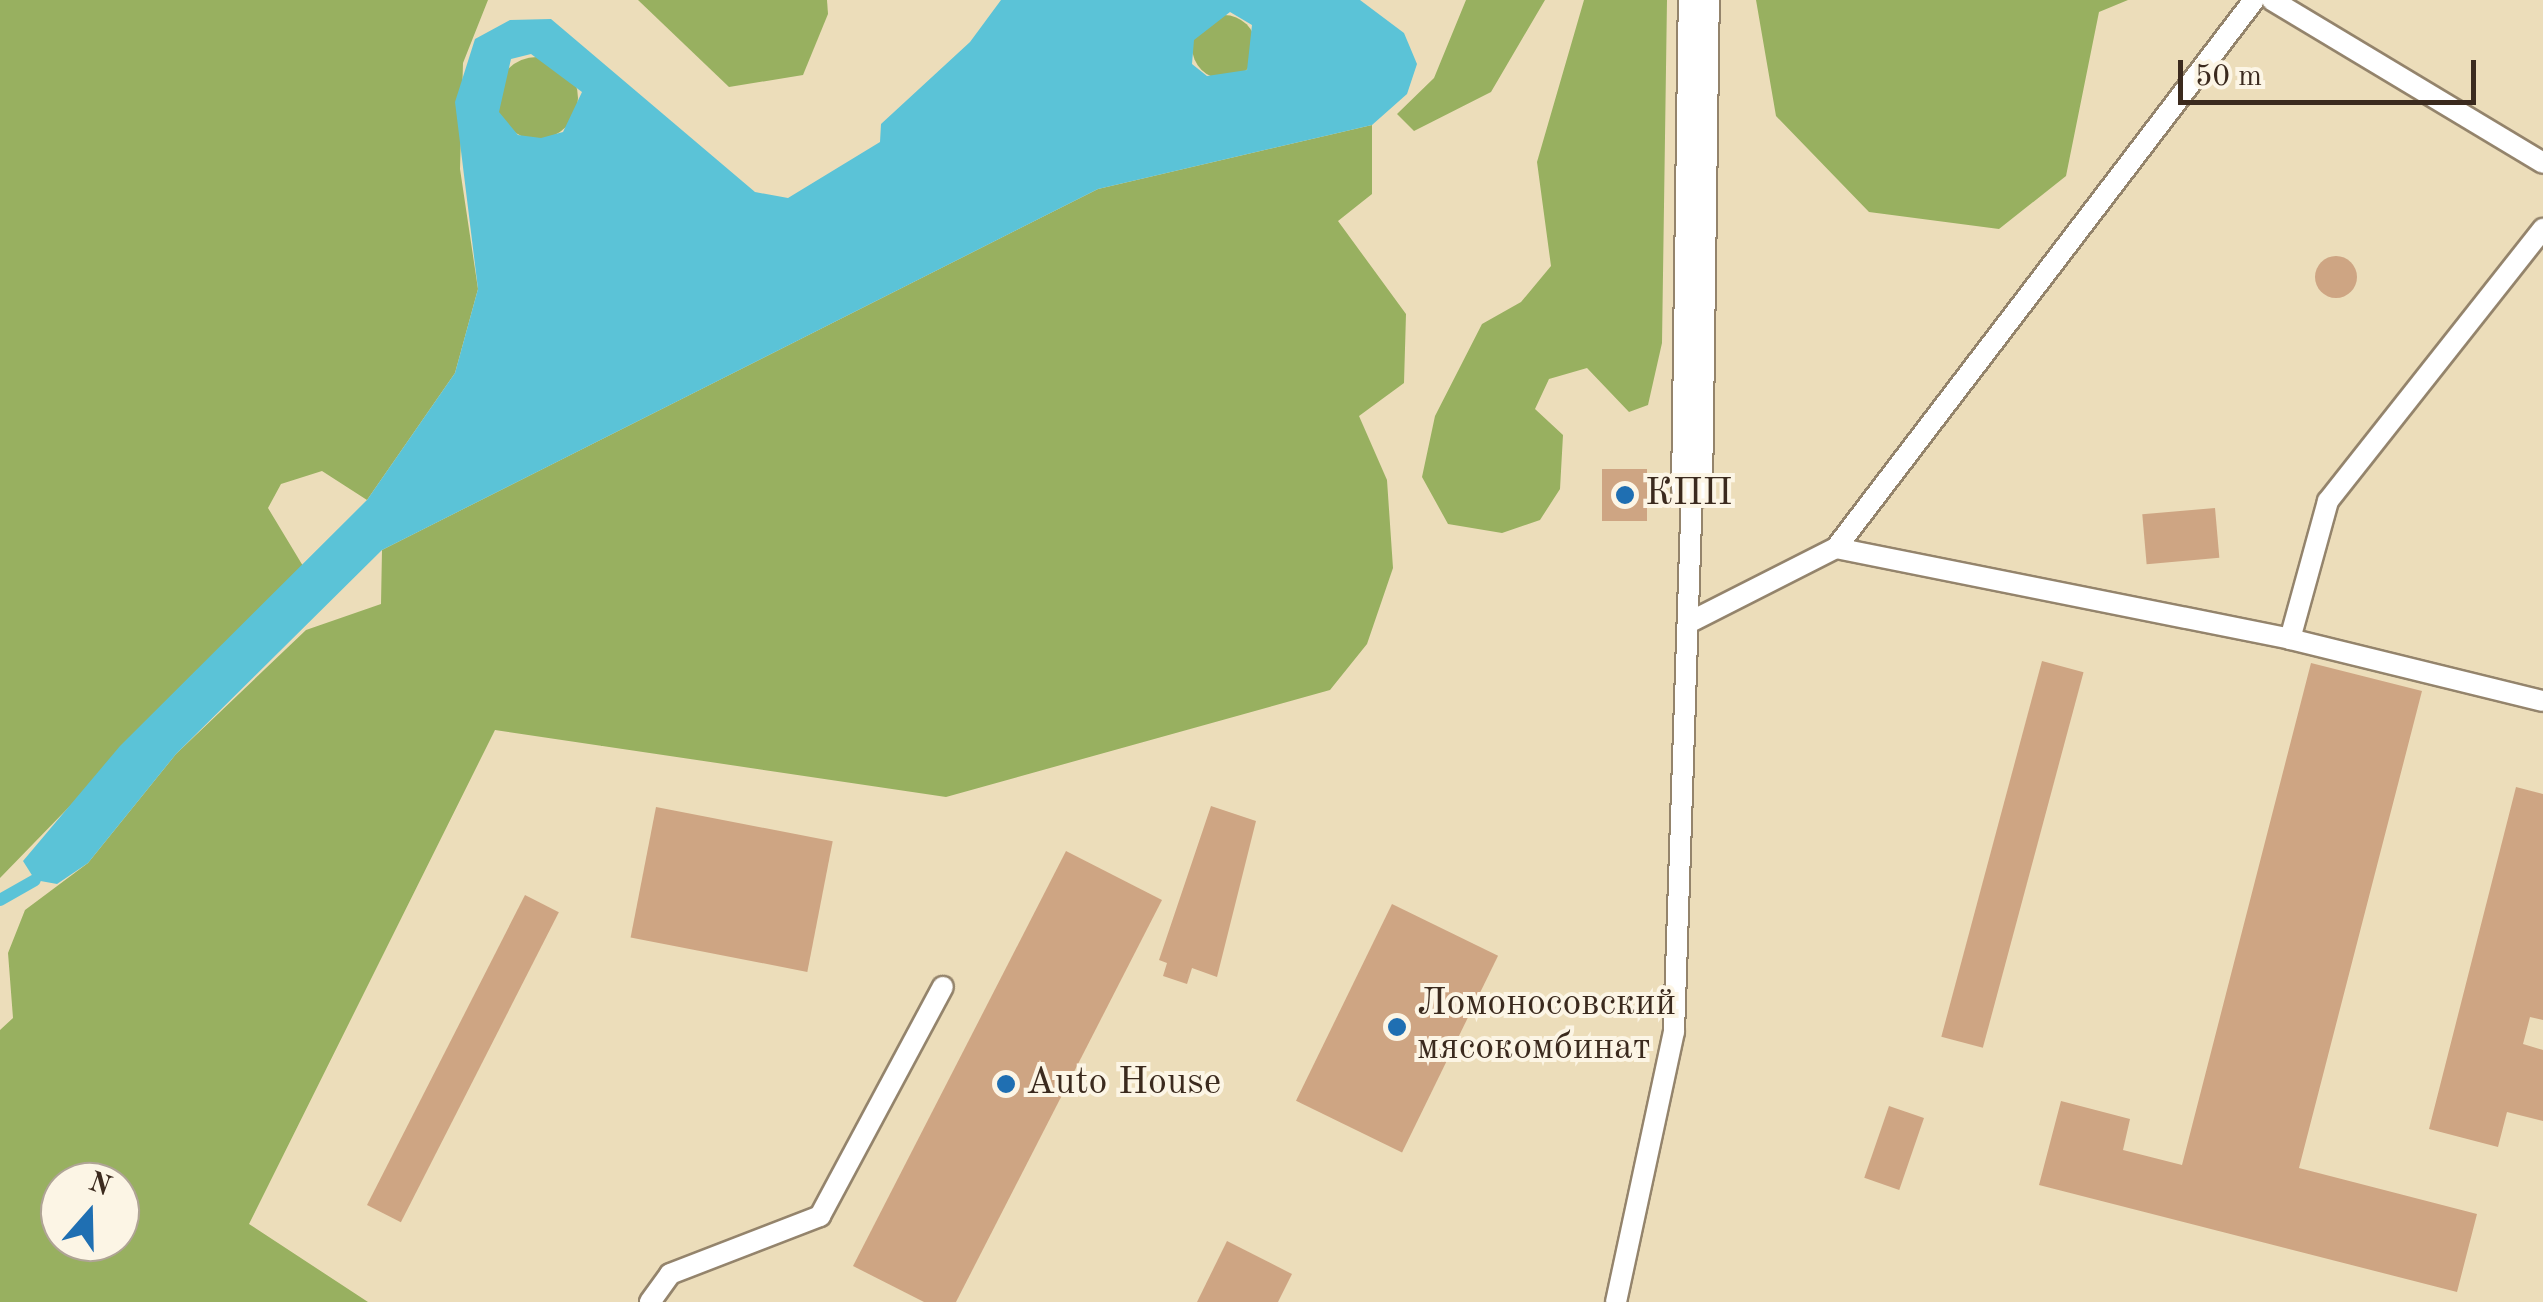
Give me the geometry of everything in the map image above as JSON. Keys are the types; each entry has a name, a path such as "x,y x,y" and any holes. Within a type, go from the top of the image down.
{"street":[{"path":"1692,488 1699,0"}],"lane":[{"path":"1688,622 1836,548 2254,0"},
{"path":"2272,0 2543,163"},
{"path":"2290,638 2328,501 2543,228"},
{"path":"1616,1302 1674,1032 1692,488"},
{"path":"1836,548 2290,638 2543,701"},
{"path":"650,1302 670,1274 820,1216 943,987"}],"green space":[{"path":"0,0 488,0 463,63 460,169 478,289 455,373 367,500 322,471 281,484 268,508 303,566 0,878"},
{"path":"638,0 827,0 828,14 803,75 729,87"},
{"path":"1466,0 1545,0 1491,92 1414,131 1397,114 1434,78"},
{"path":"1584,0 1667,0 1662,343 1648,405 1629,412 1587,368 1549,379 1535,409 1563,435 1560,489 1540,520 1502,533 1448,524 1422,477 1435,416 1482,324 1521,302 1551,266 1537,162"},
{"path":"1756,0 2128,0 2099,12 2066,176 1999,229 1869,212 1776,116"},
{"path":"1224,15 1246,25 1256,47 1246,69 1224,79 1202,69 1192,47 1202,25"},
{"path":"537,57 566,69 578,98 566,127 537,139 508,127 496,98 508,69"},
{"path":"1372,125 1372,194 1338,221 1406,314 1404,383 1359,416 1387,480 1393,568 1367,644 1330,690 946,797 495,730 249,1224 368,1302 0,1302 0,1030 13,1018 8,953 25,910 88,863 176,754 306,630 381,604 382,550 1098,189"}],"water":[{"path":"1001,0 1360,0 1404,33 1417,64 1407,94 1372,125 1098,189 382,550 176,754 88,863 57,884 35,880 23,861 120,746 367,500 455,373 478,289 455,102 475,39 510,20 551,19 755,192 788,198 880,142 881,124 970,42","holes":["1230,12 1252,25 1247,70 1207,76 1192,64 1194,40","531,54 582,92 563,132 541,138 518,135 499,112 511,59"]}],"building":[{"path":"2336,256 2351,262 2357,277 2351,292 2336,298 2321,292 2315,277 2321,262"},
{"name":"КПП","path":"1602,469 1647,469 1647,521 1602,521"},
{"path":"2215,508 2219,558 2147,564 2142,514"},
{"path":"2042,661 2084,672 1983,1048 1941,1037"},
{"path":"2311,663 2422,691 2299,1168 2477,1214 2457,1292 2039,1185 2061,1101 2130,1119 2123,1150 2182,1165"},
{"path":"2516,787 2543,794 2543,1020 2530,1017 2523,1044 2543,1050 2543,1121 2507,1112 2498,1147 2429,1129"},
{"path":"1211,806 1256,821 1217,977 1192,968 1187,984 1163,976 1167,963 1159,960"},
{"path":"656,807 833,841 807,972 631,938"},
{"path":"1066,851 1162,900 956,1302 924,1302 853,1266"},
{"path":"525,895 559,912 401,1222 367,1205"},
{"path":"1392,904 1498,956 1402,1153 1296,1101"},
{"path":"1889,1106 1924,1118 1899,1190 1864,1178"},
{"path":"1227,1241 1292,1274 1278,1302 1197,1302"}],"waterway":[{"path":"0,900 35,880"}],"place":[{"name":"КПП","path":"1625,495"},
{"name":"Ломоносовский мясокомбинат","path":"1397,1027"},
{"name":"Auto House","path":"1006,1084"}]}
